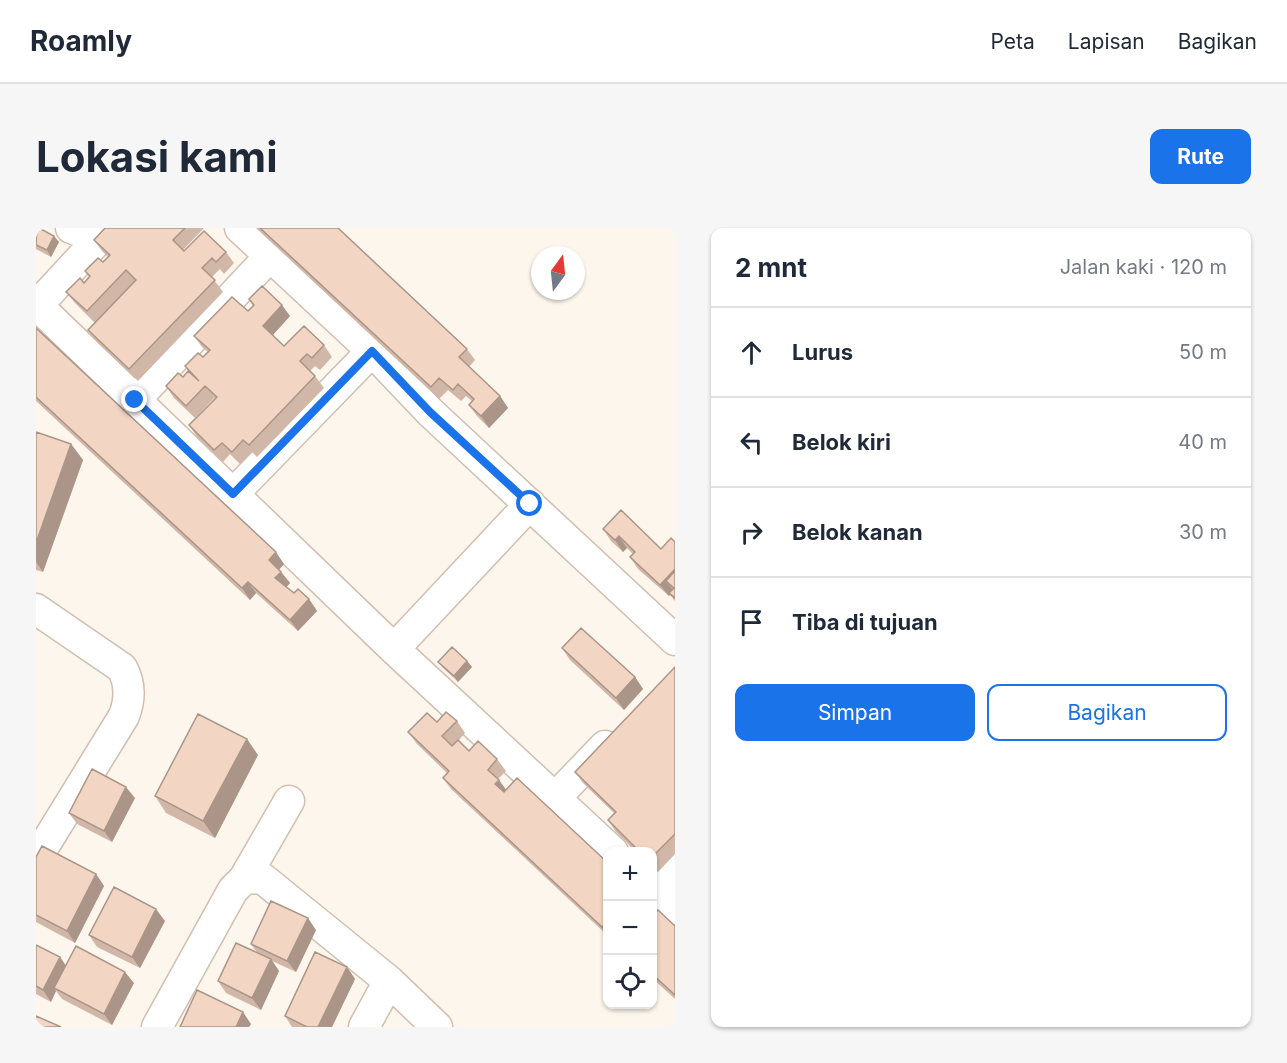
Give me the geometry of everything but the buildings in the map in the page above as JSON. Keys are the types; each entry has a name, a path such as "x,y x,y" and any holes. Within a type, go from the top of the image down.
{"street":[{"path":"70,228 104,234"},
{"path":"240,228 372,351 430,412 675,640"},
{"path":"104,234 45,297 41,306 43,311 394,649 608,847"},
{"path":"135,400 270,256"},
{"path":"233,494 372,351"},
{"path":"394,649 530,504"},
{"path":"36,609 122,668 128,679 129,694 124,716 36,859"},
{"path":"555,798 627,723"},
{"path":"157,1027 232,890 244,879 289,801"},
{"path":"661,896 675,868"},
{"path":"244,879 262,879 389,981 437,1027"},
{"path":"364,1027 389,981"}],"route":[{"path":"135,400 233,494 372,351 430,412 530,504"}]}
